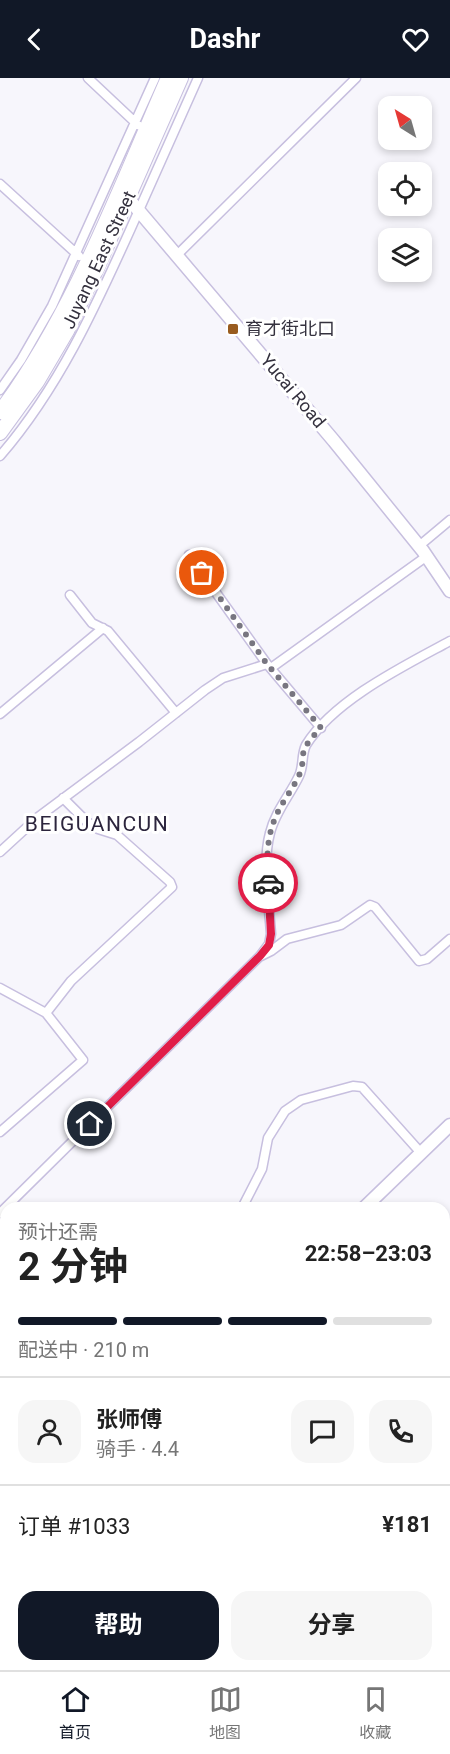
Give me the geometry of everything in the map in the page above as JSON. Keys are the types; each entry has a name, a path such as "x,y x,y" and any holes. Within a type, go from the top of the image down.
{"highway":[{"name":"Juyang East Street","path":"0,412 39,355 140,127 168,78"},
{"name":"Juyang East Street","path":"0,433 37,382 66,331 182,78"}],"main road":[{"name":"Yucai Road","path":"128,198 327,432 423,551 450,591"},
{"path":"370,1202 450,1125"}],"street":[{"path":"88,78 140,127 155,78"},
{"path":"0,456 63,369 95,309 198,78"},
{"path":"177,254 356,78"},
{"path":"0,184 81,258 21,360 0,390"},
{"path":"0,852 37,818 223,678 269,666 423,551 450,520"},
{"path":"189,555 269,666 321,728"},
{"path":"70,596 92,622 108,631 176,713"},
{"path":"0,714 103,628"},
{"path":"12,1202 269,945 271,934 266,852 277,813 300,775 304,764 305,747 344,705 369,687 450,641"},
{"path":"46,1012 71,981 171,887 170,882 117,836 91,825 63,798"},
{"path":"260,956 287,939 341,926 370,905 375,907 419,961 427,959 450,939"},
{"path":"0,988 46,1012 83,1060 0,1132"},
{"path":"246,1202 262,1170 265,1147 270,1133 285,1111 302,1100 353,1086 362,1087 421,1153"}],"way so far":[{"path":"202,573 267,664 321,728 305,747 304,764 300,775 277,813 270,833 266,852 268,883"}],"place":[{"name":"育才街北口","path":"233,329"}],"district":[{"name":"BEIGUANCUN","path":"97,824"}],"route":[{"path":"90,1124 269,945 271,934 268,883"}]}
